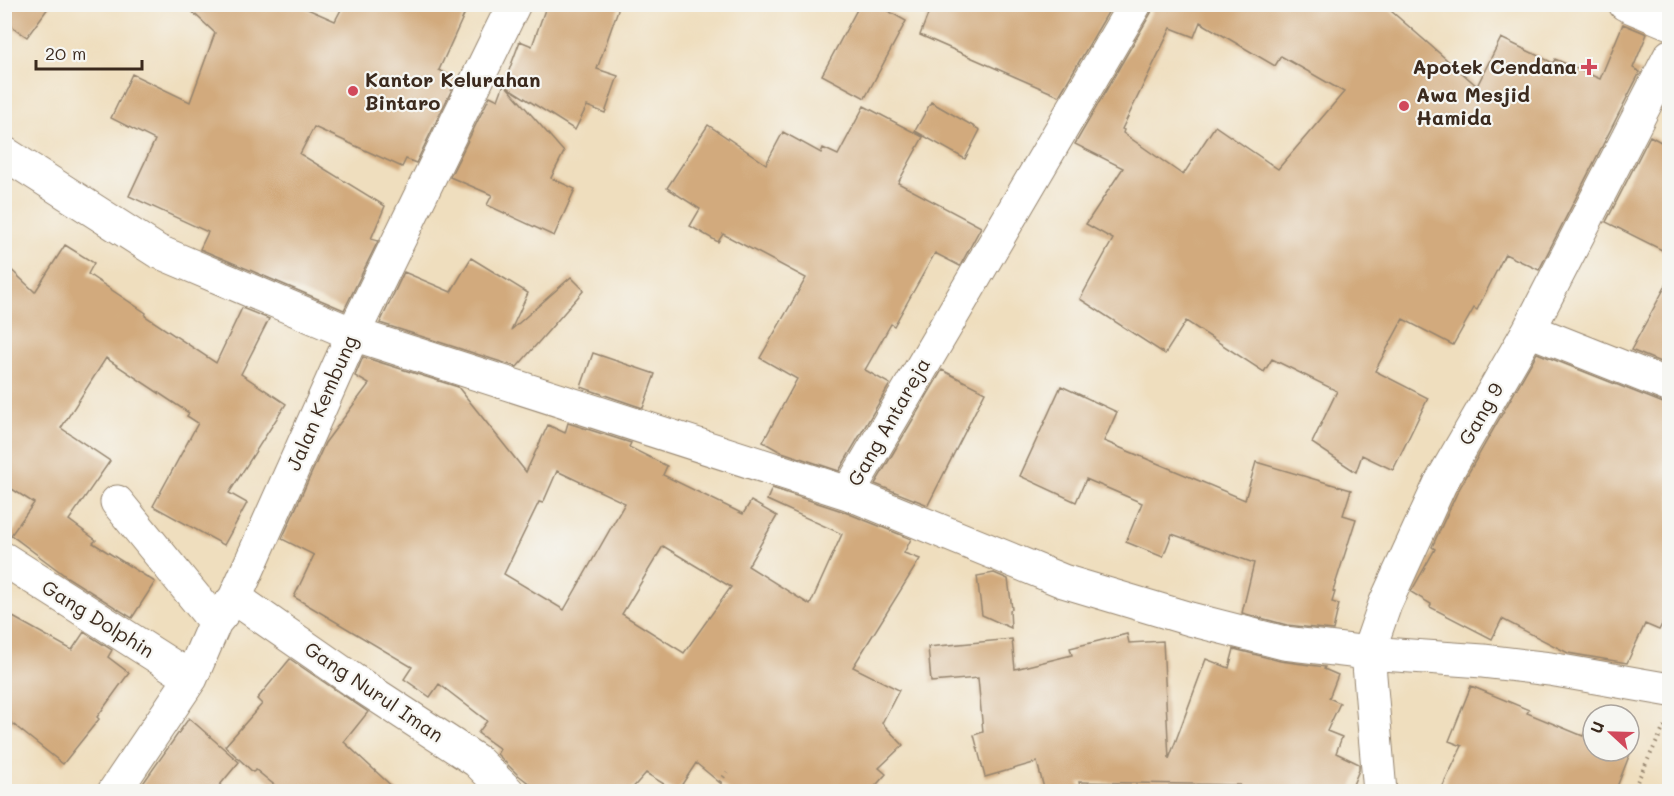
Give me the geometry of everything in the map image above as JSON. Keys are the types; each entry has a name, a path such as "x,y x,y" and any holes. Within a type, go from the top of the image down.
{"main road":[{"name":"Jalan Kembung","path":"114,792 191,678 353,334 514,4"},
{"name":"Gang Antareja","path":"1135,4 848,493 1063,581 1190,619 1284,643 1550,669 1670,690"},
{"path":"1625,4 1670,23"},
{"name":"Gang 9","path":"1380,792 1368,653 1384,604 1440,484 1529,330 1670,56"},
{"path":"4,153 157,251 353,334 848,493"},
{"path":"1529,330 1670,386"},
{"name":"Gang Nurul Iman","path":"117,502 225,610 353,680 477,761 508,792"},
{"name":"Gang Dolphin","path":"4,559 191,678"}],"path":[{"path":"1632,792 1670,716"},
{"path":"713,792 727,772"}],"building":[{"path":"4,4 51,4 27,37 4,21"},
{"path":"184,4 296,4 335,21 344,4 469,4 439,70 457,79 416,163 406,159 402,167 314,127 300,154 385,206 371,239 378,241 344,310 200,249 208,232 129,196 155,140 111,118 132,74 190,102 215,33"},
{"path":"547,4 620,4 597,69 618,76 605,113 587,106 575,130 507,87 564,152 551,178 575,189 554,236 487,205 492,195 450,177 490,96 498,100 520,41 532,46"},
{"path":"860,4 876,4 906,21 865,98 822,75"},
{"path":"932,4 1113,4 1059,96 920,35"},
{"path":"1154,4 1383,4 1477,86 1501,38 1553,63 1555,59 1600,79 1623,24 1647,34 1633,68 1640,72 1539,270 1505,254 1477,310 1474,308 1453,345 1403,319 1375,371 1428,398 1393,470 1362,455 1356,472 1312,443 1337,391 1272,359 1264,372 1186,321 1165,354 1080,299 1113,239 1086,224 1123,168 1075,144 1151,13","holes":["1200,22 1275,66 1281,56 1344,92 1278,169 1215,126 1183,175 1123,133 1122,129 1171,28 1194,37"]},
{"path":"931,102 980,130 965,159 915,131"},
{"path":"864,106 923,137 898,183 981,227 960,266 935,253 894,326 891,324 865,370 890,384 839,471 779,451 763,442 797,379 760,358 806,278 723,234 718,242 690,226 700,209 667,188 708,125 766,164 783,132 821,153 823,148 838,155"},
{"path":"1650,136 1670,147 1670,254 1606,222"},
{"path":"65,245 94,263 88,274 146,313 145,316 216,363 242,308 269,319 241,374 286,404 229,493 247,503 224,545 153,506 198,423 187,416 189,413 106,358 61,428 110,461 69,520 96,540 93,543 155,582 132,618 67,577 11,535 34,503 4,484 4,263 35,292"},
{"path":"471,258 528,293 511,330 571,277 584,290 517,367 380,323 404,272 451,292"},
{"path":"1670,278 1670,366 1631,350"},
{"path":"593,353 655,374 643,408 581,387"},
{"path":"1537,353 1670,404 1670,609 1659,630 1645,624 1627,663 1568,653 1502,619 1492,639 1430,607 1431,604 1411,592 1435,549 1432,547 1457,493"},
{"path":"363,357 458,387 526,472 548,425 565,433 568,423 631,443 629,447 667,466 663,475 743,514 751,501 777,516 748,566 810,605 842,534 767,500 772,488 842,511 911,539 904,553 920,559 853,667 899,690 882,723 903,745 879,768 886,774 870,792 731,792 696,763 677,792 646,773 629,792 540,792 497,754 500,749 478,733 487,721 439,684 430,697 404,679 412,667 294,597 314,555 282,539 325,443 369,384 355,376","holes":["557,471 625,503 564,610 504,574 539,502 543,503","663,546 731,587 684,653 622,614"]},
{"path":"942,370 985,392 928,505 875,484"},
{"path":"1061,386 1117,412 1104,441 1245,500 1256,462 1351,490 1343,515 1356,519 1333,591 1335,592 1332,602 1339,604 1333,630 1287,625 1242,613 1254,563 1172,534 1163,557 1126,542 1142,503 1086,479 1076,502 1020,476"},
{"path":"994,573 1008,579 1012,609 1010,610 1011,628 982,615 977,576"},
{"path":"4,612 72,650 84,632 112,650 108,657 129,673 97,717 99,719 63,764 4,717"},
{"path":"1127,634 1129,643 1163,641 1169,759 1206,659 1229,668 1234,649 1280,661 1325,667 1324,669 1338,675 1329,698 1340,703 1327,731 1342,737 1336,753 1359,764 1359,770 1350,792 1237,792 1240,785 1079,782 1081,792 1045,792 1037,762 985,777 974,735 983,732 978,678 931,682 928,647 1012,639 1015,669 1072,655 1070,648"},
{"path":"290,659 368,712 344,742 398,792 283,792 256,770 253,772 225,746 262,704 257,699"},
{"path":"1471,686 1581,735 1581,763 1626,763 1615,792 1440,792 1462,746 1449,741"},
{"path":"189,718 239,762 214,792 137,792"}],"place":[{"name":"Apotek Cendana","path":"1589,67"},
{"name":"Kantor Kelurahan Bintaro","path":"353,91"},
{"name":"Awa Mesjid Hamida","path":"1404,106"}]}
